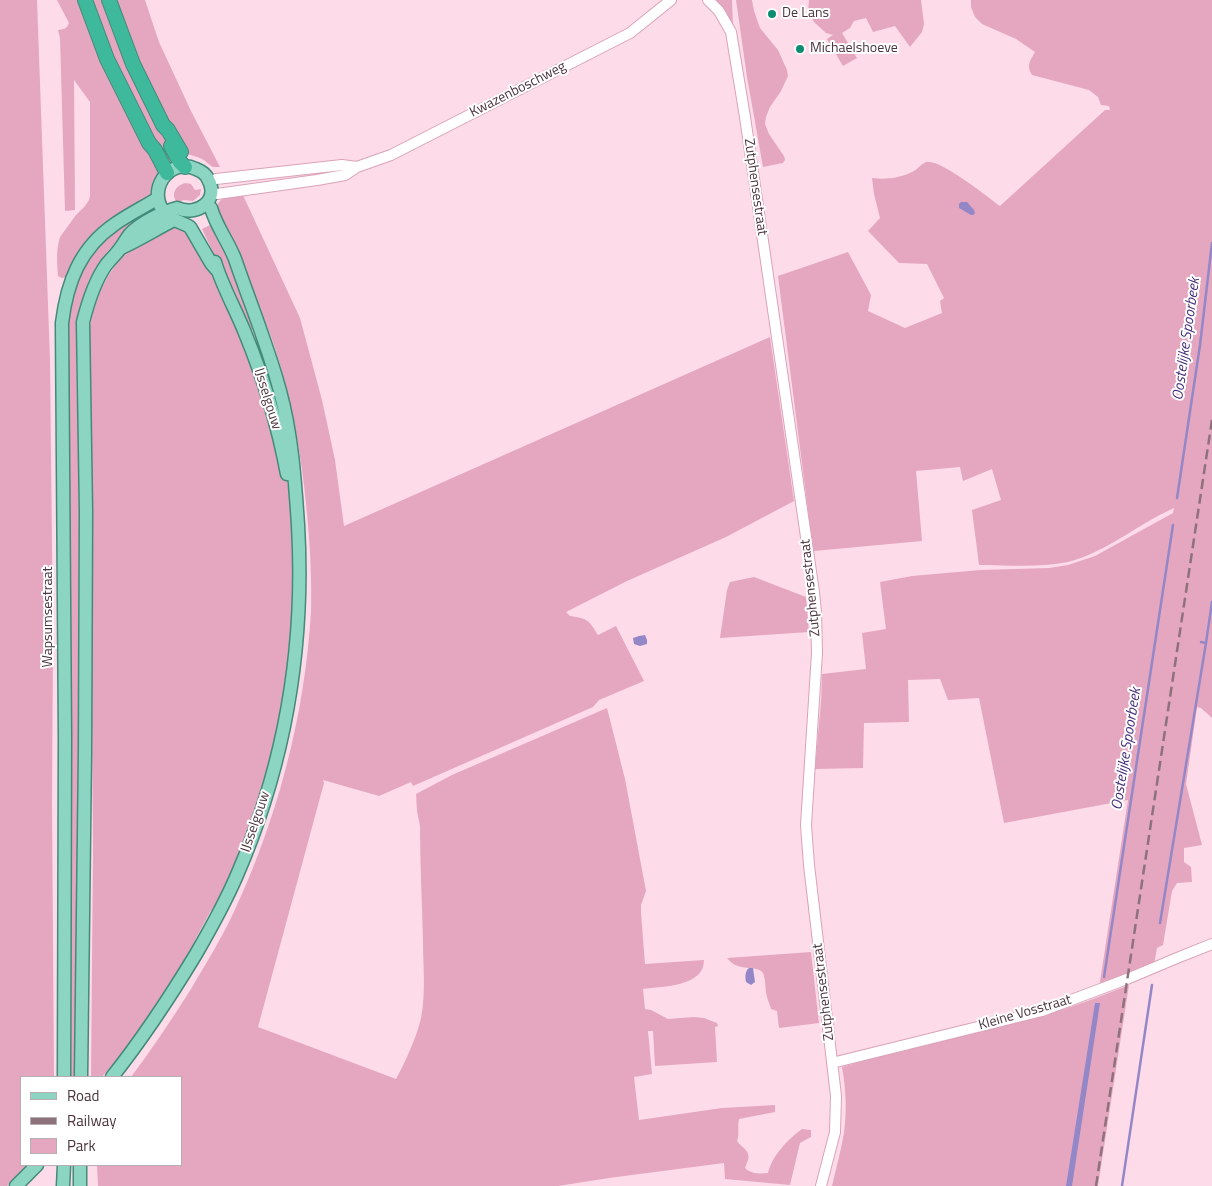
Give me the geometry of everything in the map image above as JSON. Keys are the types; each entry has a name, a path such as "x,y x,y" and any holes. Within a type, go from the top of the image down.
{"highway":[{"path":"85,0 107,59 167,176"},
{"path":"109,0 133,64 163,125 164,132 185,167"},
{"path":"163,125 181,152"}],"main road":[{"path":"181,152 186,158 202,164 214,183 208,208 185,224 161,208 158,190 167,176 176,168 190,167 201,172 214,183"},
{"path":"167,176 188,173 197,176 206,185 214,183"},
{"path":"167,176 164,198 170,214"},
{"name":"Wapsumsestraat","path":"64,1076 65,737 62,323 70,283 87,251 115,224 158,198"},
{"path":"81,1076 86,512 83,322 87,304 96,283 106,265 130,234 144,224 170,214 177,208 191,211 208,208"},
{"name":"IJsselgouw","path":"113,1076 165,1004 213,924 236,877 256,826 280,747 294,673 299,617 300,558 293,458 288,424 280,390 260,326 239,272 226,251 208,208"},
{"name":"IJsselgouw","path":"189,222 211,263 217,270 245,334 266,392 285,461 299,533"},
{"path":"16,1186 36,1166"},
{"path":"63,1186 64,1166"},
{"path":"80,1166 80,1186"}],"street":[{"name":"Kwazenboschweg","path":"214,183 304,182 344,175 357,167 391,155 630,34 671,0"},
{"name":"Zutphensestraat","path":"708,0 719,11 731,32 745,117 816,612 817,653 806,825 836,1096 834,1132 821,1186"},
{"name":"Kwazenboschweg","path":"214,183 263,174 342,165 357,167"},
{"name":"Kleine Vosstraat","path":"832,1063 1042,1011 1128,979 1212,944"}],"green space":[{"path":"0,0 37,0 50,360 54,1076 20,1076 20,1166 27,1166 7,1186 0,1186"},
{"path":"57,0 78,0 158,171 154,194 135,209 69,277 62,278 58,276 57,266 57,251 60,237 85,206 90,196 90,102 74,80 75,210 65,211 60,38 58,30 65,28 69,23"},
{"path":"89,0 104,0 173,157 166,162 121,79"},
{"path":"114,0 145,0 159,42 191,111 220,167 213,167 200,158 185,153 155,101"},
{"path":"716,0 732,0 733,27 726,13"},
{"path":"736,0 752,0 760,28 778,50 787,70 788,76 770,107 765,124 769,134 784,156 785,160 783,163 763,167"},
{"path":"809,0 921,0 924,24 922,32 910,47 895,26 873,32 866,18 854,21 850,28 842,33 857,58 843,66 827,39 833,35 826,33 814,22 808,11"},
{"path":"971,0 1212,0 1212,718 1201,708 1197,707 1186,784 1202,845 1184,848 1184,862 1191,867 1192,882 1177,883 1172,891 1163,945 1157,948 1154,964 1099,988 1128,800 1004,823 979,698 948,700 940,679 908,680 909,722 864,723 863,768 815,769 822,674 866,669 862,633 886,629 880,582 912,576 980,570 1049,568 1068,565 1095,556 1173,513 1174,508 1096,552 1068,562 1035,566 979,565 972,510 1001,500 992,469 963,481 960,467 916,471 922,541 814,551 778,276 848,252 871,295 868,311 905,328 942,313 940,301 944,298 927,264 899,263 868,231 880,218 872,178 888,179 899,177 914,171 926,162 932,162 963,179 1000,206 1105,110 1110,110 1109,106 1101,105 1098,97 1089,90 1032,75 1029,66 1035,52 1016,39 982,24 975,17 971,7"},
{"path":"185,183 191,184 195,190 201,189 200,195 193,201 183,200 178,203 174,197 175,191"},
{"path":"242,193 300,318 322,400 335,460 344,526 770,337 794,501 726,537 627,581 566,612 570,616 587,621 598,635 616,626 644,681 599,700 593,707 413,786 411,782 379,796 323,780 324,783 258,1027 396,1079 417,1033 423,999 424,970 420,826 416,794 452,775 607,708 625,779 646,891 641,905 645,964 704,960 702,969 690,980 671,986 643,989 645,1009 668,1019 704,1018 717,1023 718,1026 715,1027 717,1062 655,1066 653,1031 648,1031 652,1074 634,1077 639,1120 722,1108 775,1105 775,1112 739,1119 737,1141 745,1149 749,1157 745,1168 756,1173 768,1173 773,1160 791,1138 802,1129 811,1130 811,1137 800,1143 790,1185 725,1179 724,1163 558,1186 98,1186 97,1166 182,1166 182,1076 132,1076 191,989 227,925 248,880 275,805 286,767 295,729 308,650 311,575 305,493 299,450 286,387 272,339 216,208 220,201 230,195"},
{"path":"148,209 151,217 120,238 107,252 89,280 79,311 76,329 77,407 81,444 78,1076 68,1076 67,313 84,261 109,232"},
{"path":"210,225 229,260 256,328 251,330 202,229"},
{"path":"175,226 190,233 225,293 276,431 287,481 295,534 295,631 277,738 257,810 232,874 194,942 190,954 149,1016 124,1051 103,1076 91,1076 93,850 90,328 99,294 111,272 125,254 143,241"},
{"path":"754,577 806,597 809,632 720,638 727,590 730,582"},
{"path":"811,952 819,1023 779,1028 777,1011 771,1009 767,998 763,973 760,970 731,963 727,958"},
{"path":"1129,985 1098,1186 832,1186 845,1125 846,1100 842,1067 1064,1009"}],"shaded area":[{"path":"961,202 967,202 975,213 971,215 959,208"},
{"path":"645,635 647,644 640,646 634,644 633,638"},
{"path":"749,968 753,968 755,982 751,985 746,982 745,976"},
{"path":"1095,1003 1100,1003 1072,1186 1066,1186"}],"waterway":[{"name":"Oostelijke Spoorbeek","path":"1177,498 1200,345 1212,243"},
{"name":"Oostelijke Spoorbeek","path":"1104,977 1173,525"},
{"path":"1201,642 1206,643 1212,602"},
{"path":"1160,923 1206,643"},
{"path":"1122,1186 1152,985"}],"railway":[{"path":"1096,1186 1212,420"}],"place":[{"name":"De Lans","path":"772,14"},
{"name":"Michaelshoeve","path":"800,49"}]}
